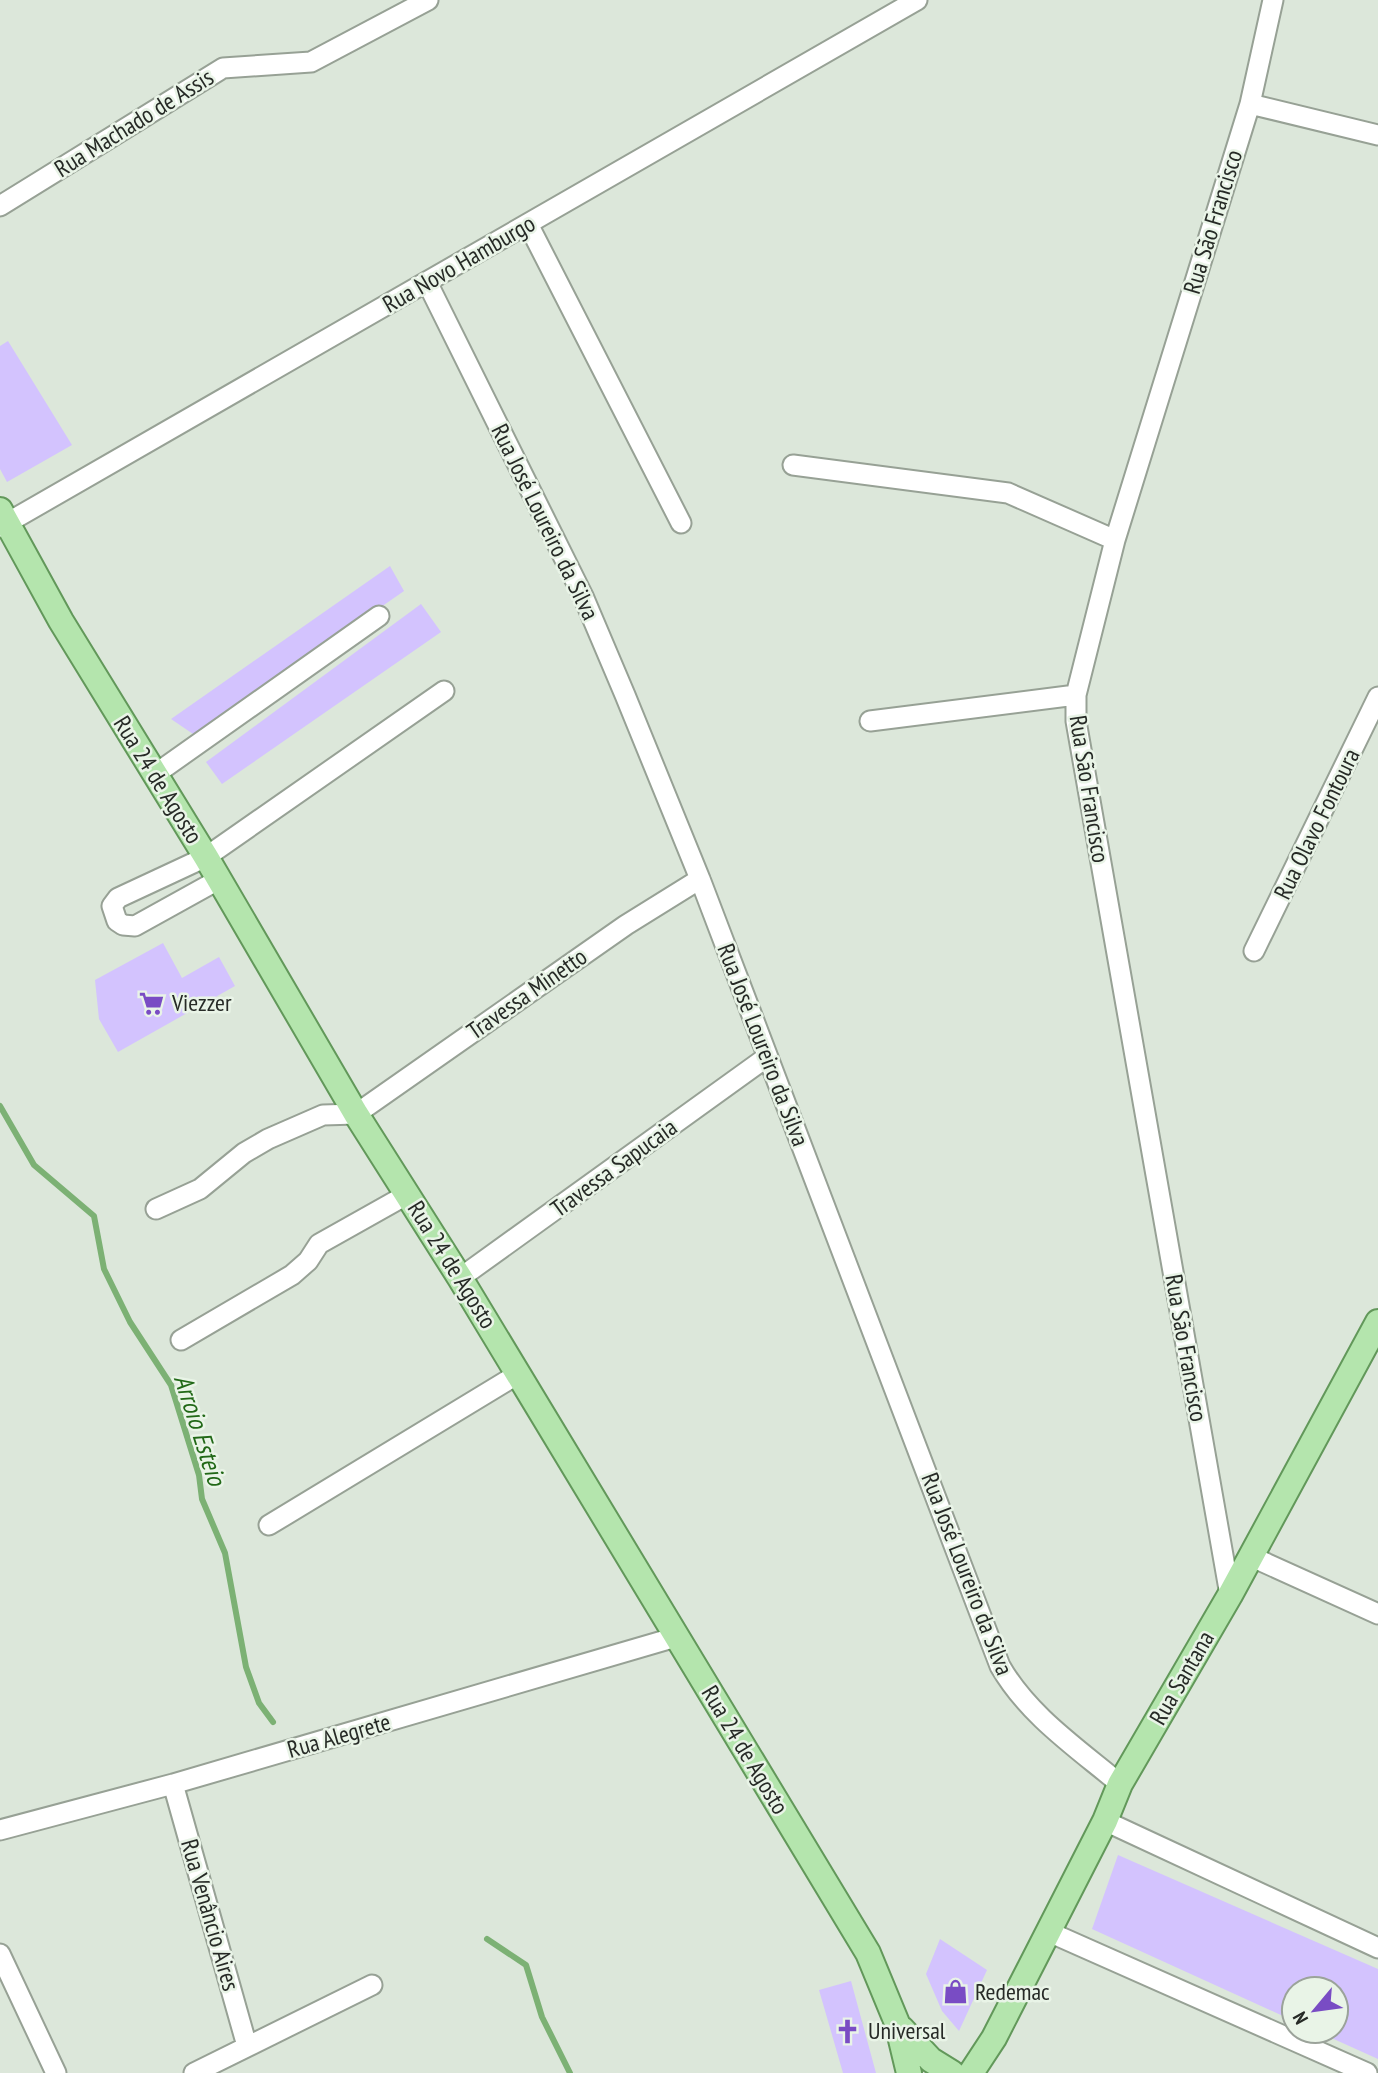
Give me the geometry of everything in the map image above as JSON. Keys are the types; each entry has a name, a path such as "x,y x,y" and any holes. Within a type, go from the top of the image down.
{"main road":[{"name":"Rua 24 de Agosto","path":"2,519 61,621 206,857 356,1114 460,1278 867,1953 897,2023 909,2073"},
{"name":"Rua Santana","path":"971,2073 994,2038 1049,1932 1105,1821 1120,1784 1230,1595 1378,1322"},
{"name":"Rua 24 de Agosto","path":"897,2023 926,2055 950,2071"},
{"name":"Rua Santana","path":"950,2071 994,2038"},
{"path":"917,2073 929,2067 950,2071"}],"street":[{"name":"Rua Machado de Assis","path":"0,206 223,68 311,62 428,0"},
{"name":"Rua Novo Hamburgo","path":"2,519 427,282 917,0"},
{"name":"Rua São Francisco","path":"1230,1595 1076,721 1076,695 1115,540 1250,104 1273,0"},
{"path":"1250,104 1378,135"},
{"path":"528,224 681,523"},
{"name":"Rua José Loureiro da Silva","path":"427,282 583,596 700,879 1000,1666 1013,1689 1038,1716 1120,1784"},
{"path":"793,465 1008,493 1115,540"},
{"path":"154,775 379,615"},
{"path":"218,880 135,926 123,925 113,914 112,906 118,898 206,857 444,691"},
{"path":"870,721 1076,695"},
{"name":"Rua Olavo Fontoura","path":"1254,951 1378,697"},
{"name":"Travessa Minetto","path":"356,1114 626,925 700,879"},
{"name":"Travessa Sapucaia","path":"460,1278 767,1057"},
{"path":"156,1209 200,1189 244,1153 268,1139 323,1115 356,1114"},
{"path":"181,1340 292,1275 307,1261 319,1244 408,1194"},
{"path":"269,1525 518,1374"},
{"path":"1250,1556 1378,1614"},
{"name":"Rua Alegrete","path":"0,1830 173,1784 676,1637"},
{"name":"Rua Venâncio Aires","path":"173,1784 247,2046"},
{"path":"1105,1821 1378,1948"},
{"path":"1049,1932 1367,2073"},
{"path":"0,1954 56,2073"},
{"path":"194,2073 372,1985"}],"building":[{"path":"8,341 72,445 7,482 0,469 0,346"},
{"path":"390,566 404,591 196,736 171,719"},
{"path":"421,604 441,632 222,784 206,762"},
{"name":"Viezzer","path":"163,943 182,978 219,957 235,986 118,1052 99,1019 95,980"},
{"path":"1118,1855 1378,1969 1378,2059 1347,2045 1350,2045 1350,1975 1280,1975 1280,2015 1092,1929"},
{"name":"Redemac","path":"940,1939 987,1970 959,2031 942,2011 926,1974"},
{"name":"Universal","path":"851,1981 876,2073 843,2073 819,1990"}],"waterway":[{"name":"Arroio Esteio","path":"0,1106 34,1165 94,1216 104,1269 130,1322 171,1385 199,1475 202,1499 225,1553 246,1667 259,1703 273,1722"},
{"name":"Arroio Esteio","path":"487,1939 526,1965 542,2017 570,2073"}],"place":[{"name":"Viezzer","path":"152,1003"},
{"name":"Redemac","path":"955,1992"},
{"name":"Universal","path":"848,2031"}]}
